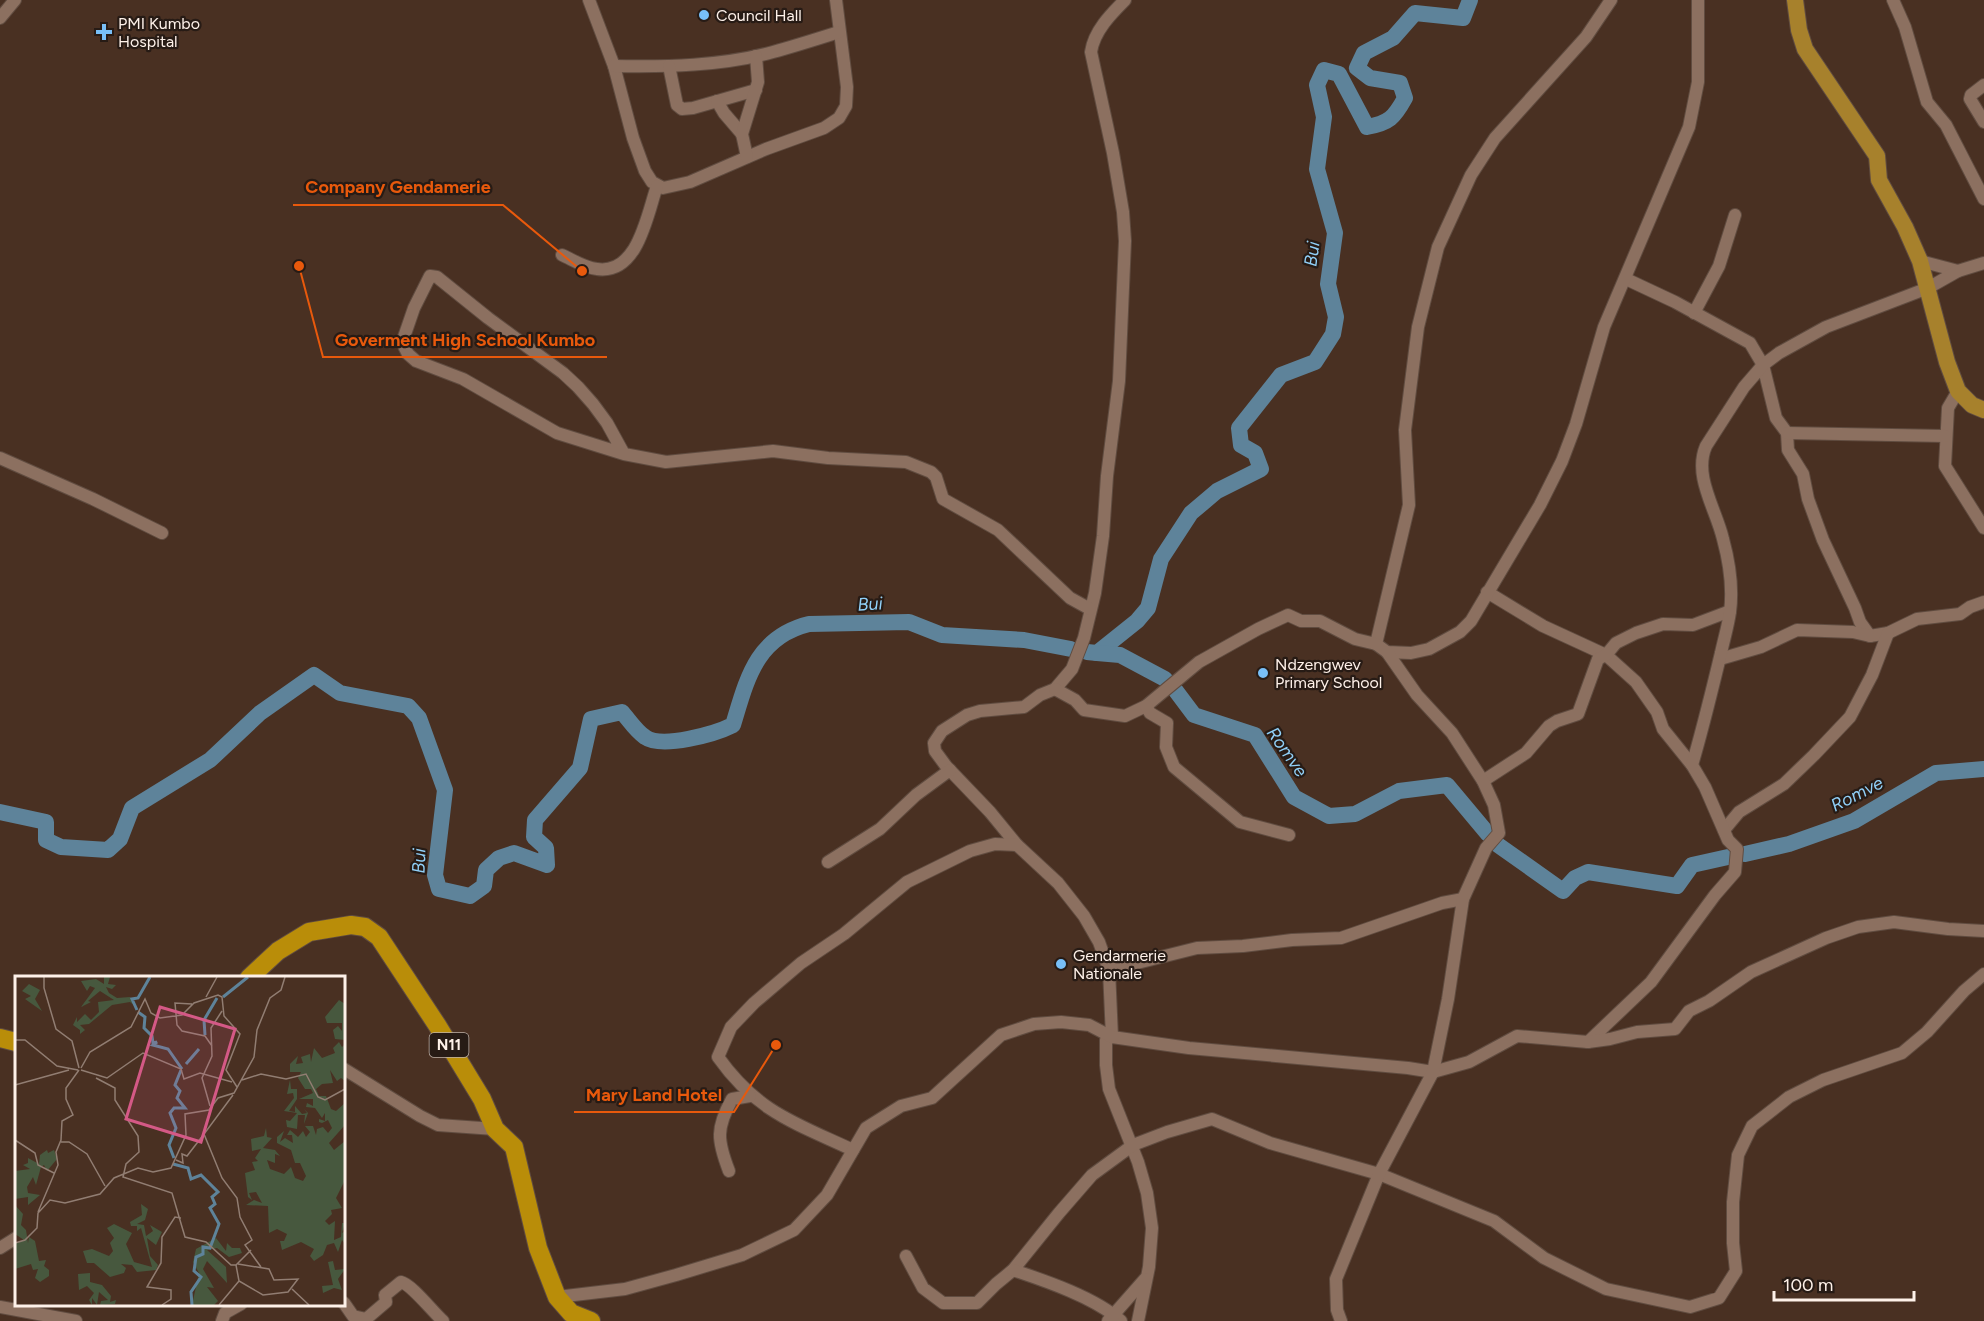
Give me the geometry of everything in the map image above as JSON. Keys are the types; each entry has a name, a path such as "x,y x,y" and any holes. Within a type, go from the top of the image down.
{"highway":[{"name":"N11","path":"251,976 278,951 309,932 351,925 365,927 379,937 482,1099 495,1129 514,1147 538,1248 556,1297 568,1317 591,1321"},
{"path":"0,1038 15,1042"}],"main road":[{"path":"1796,0 1799,30 1805,49 1877,156 1879,180 1905,226 1920,261 1947,362 1958,391 1972,405 1984,410"}],"street":[{"path":"0,18 15,0"},
{"path":"589,0 614,66 633,138 645,171 657,186 671,187 690,182 747,157 824,129 839,118 846,105 847,87 836,0"},
{"path":"1112,1037 1109,970 1099,942 1084,916 1059,883 1017,845 990,812 950,770 935,751 934,743 951,723 967,715 980,711 1024,707 1040,695 1055,689 1072,669 1084,638 1095,593 1103,536 1107,476 1119,381 1125,241 1123,212 1113,153 1091,52 1092,42 1098,32 1125,0"},
{"path":"1376,644 1409,505 1405,430 1418,327 1438,247 1471,175 1495,138 1586,37 1611,0"},
{"path":"1387,652 1411,653 1429,649 1447,641 1471,621 1486,592 1500,574 1534,515 1562,461 1576,424 1604,327 1689,127 1698,82 1698,0"},
{"path":"1893,0 1905,27 1928,102 1946,124 1984,199"},
{"path":"614,66 669,66 756,56 839,32"},
{"path":"742,134 758,82 756,56"},
{"path":"669,66 677,105 682,109 756,90"},
{"path":"1984,85 1971,95 1970,99 1984,122"},
{"path":"717,101 742,134 747,157"},
{"path":"562,255 594,269 611,269 620,265 638,242 657,186"},
{"path":"1694,313 1719,266 1735,215"},
{"path":"1920,261 1958,271"},
{"path":"1692,765 1730,611 1729,575 1723,539 1704,481 1703,454 1733,401 1763,365 1779,353 1826,327 1928,288 1958,271 1984,263"},
{"path":"624,454 593,404 571,380 437,277 430,276 414,308 404,336 404,345 408,354 416,361 463,379 557,433 624,454 666,462 779,451 828,458 906,462 931,472 936,477 943,499 998,530 1070,598 1090,609"},
{"path":"1626,279 1694,313 1761,351 1779,353"},
{"path":"1750,344 1763,365 1776,418 1787,433 1788,450 1803,474 1806,492 1823,540 1860,622 1870,636"},
{"path":"1958,391 1948,408 1945,466 1982,523"},
{"path":"1787,433 1945,436"},
{"path":"0,459 162,532"},
{"path":"1486,592 1543,626 1606,655 1636,682 1657,712 1663,729 1692,765 1705,787 1728,840 1737,849 1735,872 1715,895 1651,982 1588,1042"},
{"path":"1720,659 1761,647 1797,630 1853,632 1870,636 1888,633 1917,619 1960,614 1984,602"},
{"path":"1483,781 1526,753 1549,726 1578,714 1598,659 1606,655 1616,643 1663,624 1693,625 1730,611"},
{"path":"1055,689 1075,700 1084,710 1125,716 1146,706 1199,662 1257,629 1288,615 1300,621 1320,621 1354,639 1376,644 1387,652 1417,695 1452,733 1483,781 1494,805 1499,833 1486,848 1463,899 1448,999 1433,1072 1379,1174 1335,1279 1337,1311 1341,1321"},
{"path":"1724,830 1739,812 1784,784 1850,717 1872,675 1888,633"},
{"path":"1146,706 1150,713 1167,723 1166,747 1174,767 1240,822 1289,835"},
{"path":"828,862 880,829 916,795 950,770"},
{"path":"854,1150 775,1114 750,1096 733,1079 718,1057 731,1027 754,1003 801,963 844,934 907,882 970,851 995,844 1017,845"},
{"path":"1109,970 1197,948 1341,938 1442,903 1463,899"},
{"path":"556,1297 626,1289 676,1275 742,1255 794,1230 827,1195 866,1128 901,1106 932,1098 1001,1035 1034,1024 1061,1022 1089,1025 1112,1037 1189,1048 1433,1072 1469,1062 1517,1036 1588,1042 1637,1032 1675,1029 1689,1011 1710,1001 1751,972 1826,938 1857,927 1894,922 1984,931"},
{"path":"906,1256 923,1288 943,1303 977,1303 1013,1270 1092,1175 1133,1145 1212,1119 1270,1143 1379,1174 1494,1221 1544,1258 1606,1289 1690,1307 1719,1298 1736,1271 1733,1202 1738,1155 1752,1126 1789,1097 1823,1080 1902,1053 1927,1032 1964,991 1984,974"},
{"path":"1112,1037 1106,1040 1109,1089 1133,1145 1147,1193 1152,1228 1147,1277 1137,1321"},
{"path":"345,1070 438,1125 495,1129"},
{"path":"729,1171 720,1142 721,1119 732,1099 733,1079"},
{"path":"732,1099 750,1096"},
{"path":"0,1248 15,1239"},
{"path":"1013,1270 1048,1282 1114,1319 1147,1277"},
{"path":"345,1304 353,1316 366,1319 382,1307 386,1302 386,1295 401,1282 408,1284 430,1310 443,1321"},
{"path":"222,1321 225,1313 239,1306"},
{"path":"0,1307 76,1321"}],"waterway":[{"name":"Bui","path":"1087,652 1097,653 1137,621 1148,608 1161,559 1191,513 1217,491 1261,469 1255,453 1241,445 1239,428 1281,375 1315,362 1333,334 1336,317 1328,284 1335,233 1317,169 1324,117 1317,85 1324,70 1339,74 1367,127 1381,124 1394,115 1405,98 1400,83 1370,78 1357,68 1364,53 1393,38 1415,13 1463,18 1470,0"},
{"name":"Bui","path":"0,812 46,822 46,840 61,847 108,850 120,839 132,808 210,760 260,713 314,675 340,693 408,706 419,718 445,790 435,875 439,889 470,896 484,886 486,870 499,858 514,853 547,865 546,848 534,837 535,820 580,768 591,719 622,712 645,737 663,741 689,739 733,725 743,692 756,662 777,639 791,630 809,624 909,622 942,635 1024,640 1071,649"},
{"name":"Romve","path":"1097,653 1120,655 1165,679"},
{"name":"Romve","path":"1176,691 1194,715 1255,735 1294,797 1329,816 1355,814 1399,791 1447,785 1488,834"},
{"name":"Romve","path":"1745,854 1789,844 1854,821 1936,773 1984,769"},
{"name":"Romve","path":"1498,845 1563,891 1575,878 1588,872 1677,886 1692,865 1728,857"}],"place":[{"name":"Council Hall","path":"704,15"},
{"name":"PMI Kumbo Hospital","path":"104,32"},
{"name":"Goverment High School Kumbo","path":"299,266"},
{"name":"Company Gendamerie","path":"582,271"},
{"name":"Ndzengwev Primary School","path":"1263,673"},
{"name":"Gendarmerie Nationale","path":"1061,964"},
{"name":"Mary Land Hotel","path":"776,1045"}]}
